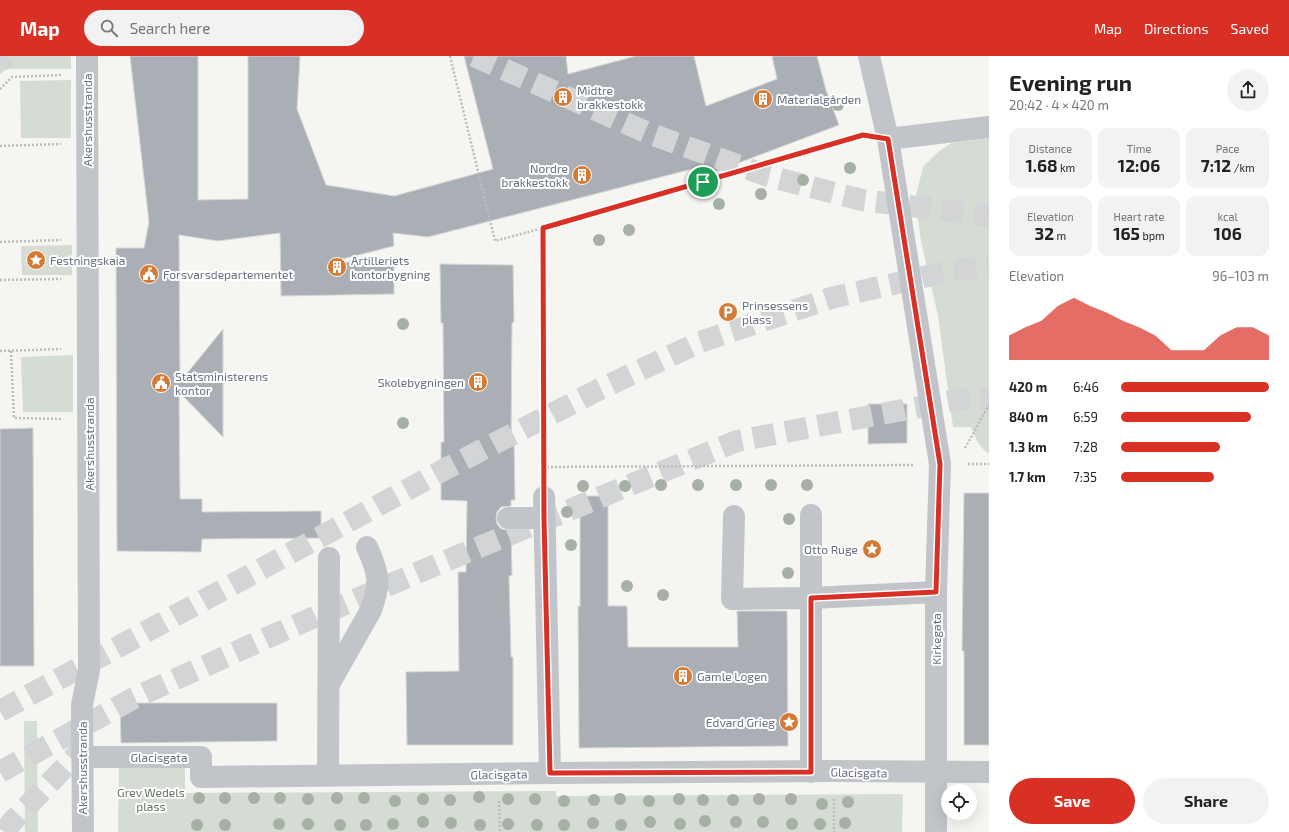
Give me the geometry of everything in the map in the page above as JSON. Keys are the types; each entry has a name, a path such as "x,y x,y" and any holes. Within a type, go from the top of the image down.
{"street":[{"name":"Kirkegata","path":"869,56 888,139 940,464 936,592 936,832"},
{"name":"Akershusstranda","path":"83,832 82,705 90,670 87,66"},
{"path":"888,139 989,127"},
{"path":"508,518 544,507 550,773"},
{"path":"811,772 812,515"},
{"path":"734,516 732,599 811,598 936,592"},
{"path":"328,684 371,610 375,598 378,585 377,574 367,547"},
{"path":"328,776 329,558"},
{"name":"Glacisgata","path":"82,757 201,757 201,778 550,773 834,771 936,773 989,772"}],"path":[{"path":"450,56 495,241 863,135 888,139"},
{"path":"0,89 12,77 87,66"},
{"path":"0,146 87,143"},
{"path":"543,228 544,507"},
{"path":"0,242 87,240"},
{"path":"0,280 88,278"},
{"path":"0,351 88,348"},
{"path":"11,351 14,418 88,420"},
{"path":"964,451 989,405"},
{"path":"544,467 940,464"},
{"path":"834,771 834,832"},
{"path":"498,774 500,832"}],"green space":[{"path":"0,56 71,56 71,69 7,69 0,74"},
{"path":"71,80 71,138 21,138 20,81"},
{"path":"989,138 989,453 987,453 978,443 971,427 953,427 938,316 921,241 915,199 923,167 938,152 951,143"},
{"path":"72,245 72,275 22,275 21,246"},
{"path":"73,355 73,412 23,412 21,357"},
{"path":"24,721 37,721 38,832 25,832"},
{"name":"Grev Wedels plass","path":"185,765 185,793 556,791 556,796 903,794 902,832 118,832 119,766"}],"building":[{"path":"130,56 198,56 198,200 248,199 248,56 300,56 297,109 326,185 394,196 493,169 464,56 566,56 568,74 636,56 694,56 706,106 777,79 772,56 817,56 826,90 839,125 704,176 700,167 428,237 393,233 394,246 342,259 342,262 394,263 394,294 281,296 280,233 218,241 179,235 180,382 223,329 223,437 179,392 180,499 202,499 202,512 321,511 321,538 202,539 201,552 117,551 116,248 144,248 149,222"},
{"path":"440,264 513,265 514,322 512,323 511,442 514,442 515,500 511,500 511,506 501,507 497,512 496,518 497,524 501,529 511,530 512,575 509,576 511,657 513,657 513,745 407,745 406,672 459,671 458,572 466,572 467,501 441,500 441,442 444,442 443,323 441,323"},
{"path":"868,404 907,404 907,443 868,444"},
{"path":"33,428 34,666 0,666 0,429"},
{"path":"964,493 989,493 989,745 964,745 964,651 962,651"},
{"name":"Gamle Logen","path":"580,496 608,496 608,606 627,606 628,647 738,647 737,611 787,611 788,746 579,748 578,606 580,607"},
{"path":"120,703 277,703 277,741 121,743"}],"tunnel":[{"path":"0,62 6,56"},
{"path":"474,56 648,133 768,176 862,200 989,216"},
{"path":"0,711 449,467 598,390 700,342 831,298 950,271 989,266"},
{"path":"0,772 134,698 289,628 438,564 737,441 962,399 989,398"},
{"path":"5,832 11,823 93,738"}],"place":[{"name":"Midtre brakkestokk","path":"563,97"},
{"name":"Materialgården","path":"763,99"},
{"name":"Nordre brakkestokk","path":"582,175"},
{"name":"Festningskaia","path":"36,260"},
{"name":"Artilleriets kontorbygning","path":"337,267"},
{"name":"Forsvarsdepartementet","path":"149,274"},
{"name":"Prinsessens plass","path":"728,312"},
{"name":"Skolebygningen","path":"478,382"},
{"name":"Statsministerens kontor","path":"161,383"},
{"name":"Otto Ruge","path":"872,549"},
{"name":"Gamle Logen","path":"683,676"},
{"name":"Edvard Grieg","path":"789,722"}],"route":[{"path":"863,135 888,139 940,464 936,592 811,598 811,772 550,773 544,518 543,228 703,182 863,135"}]}
